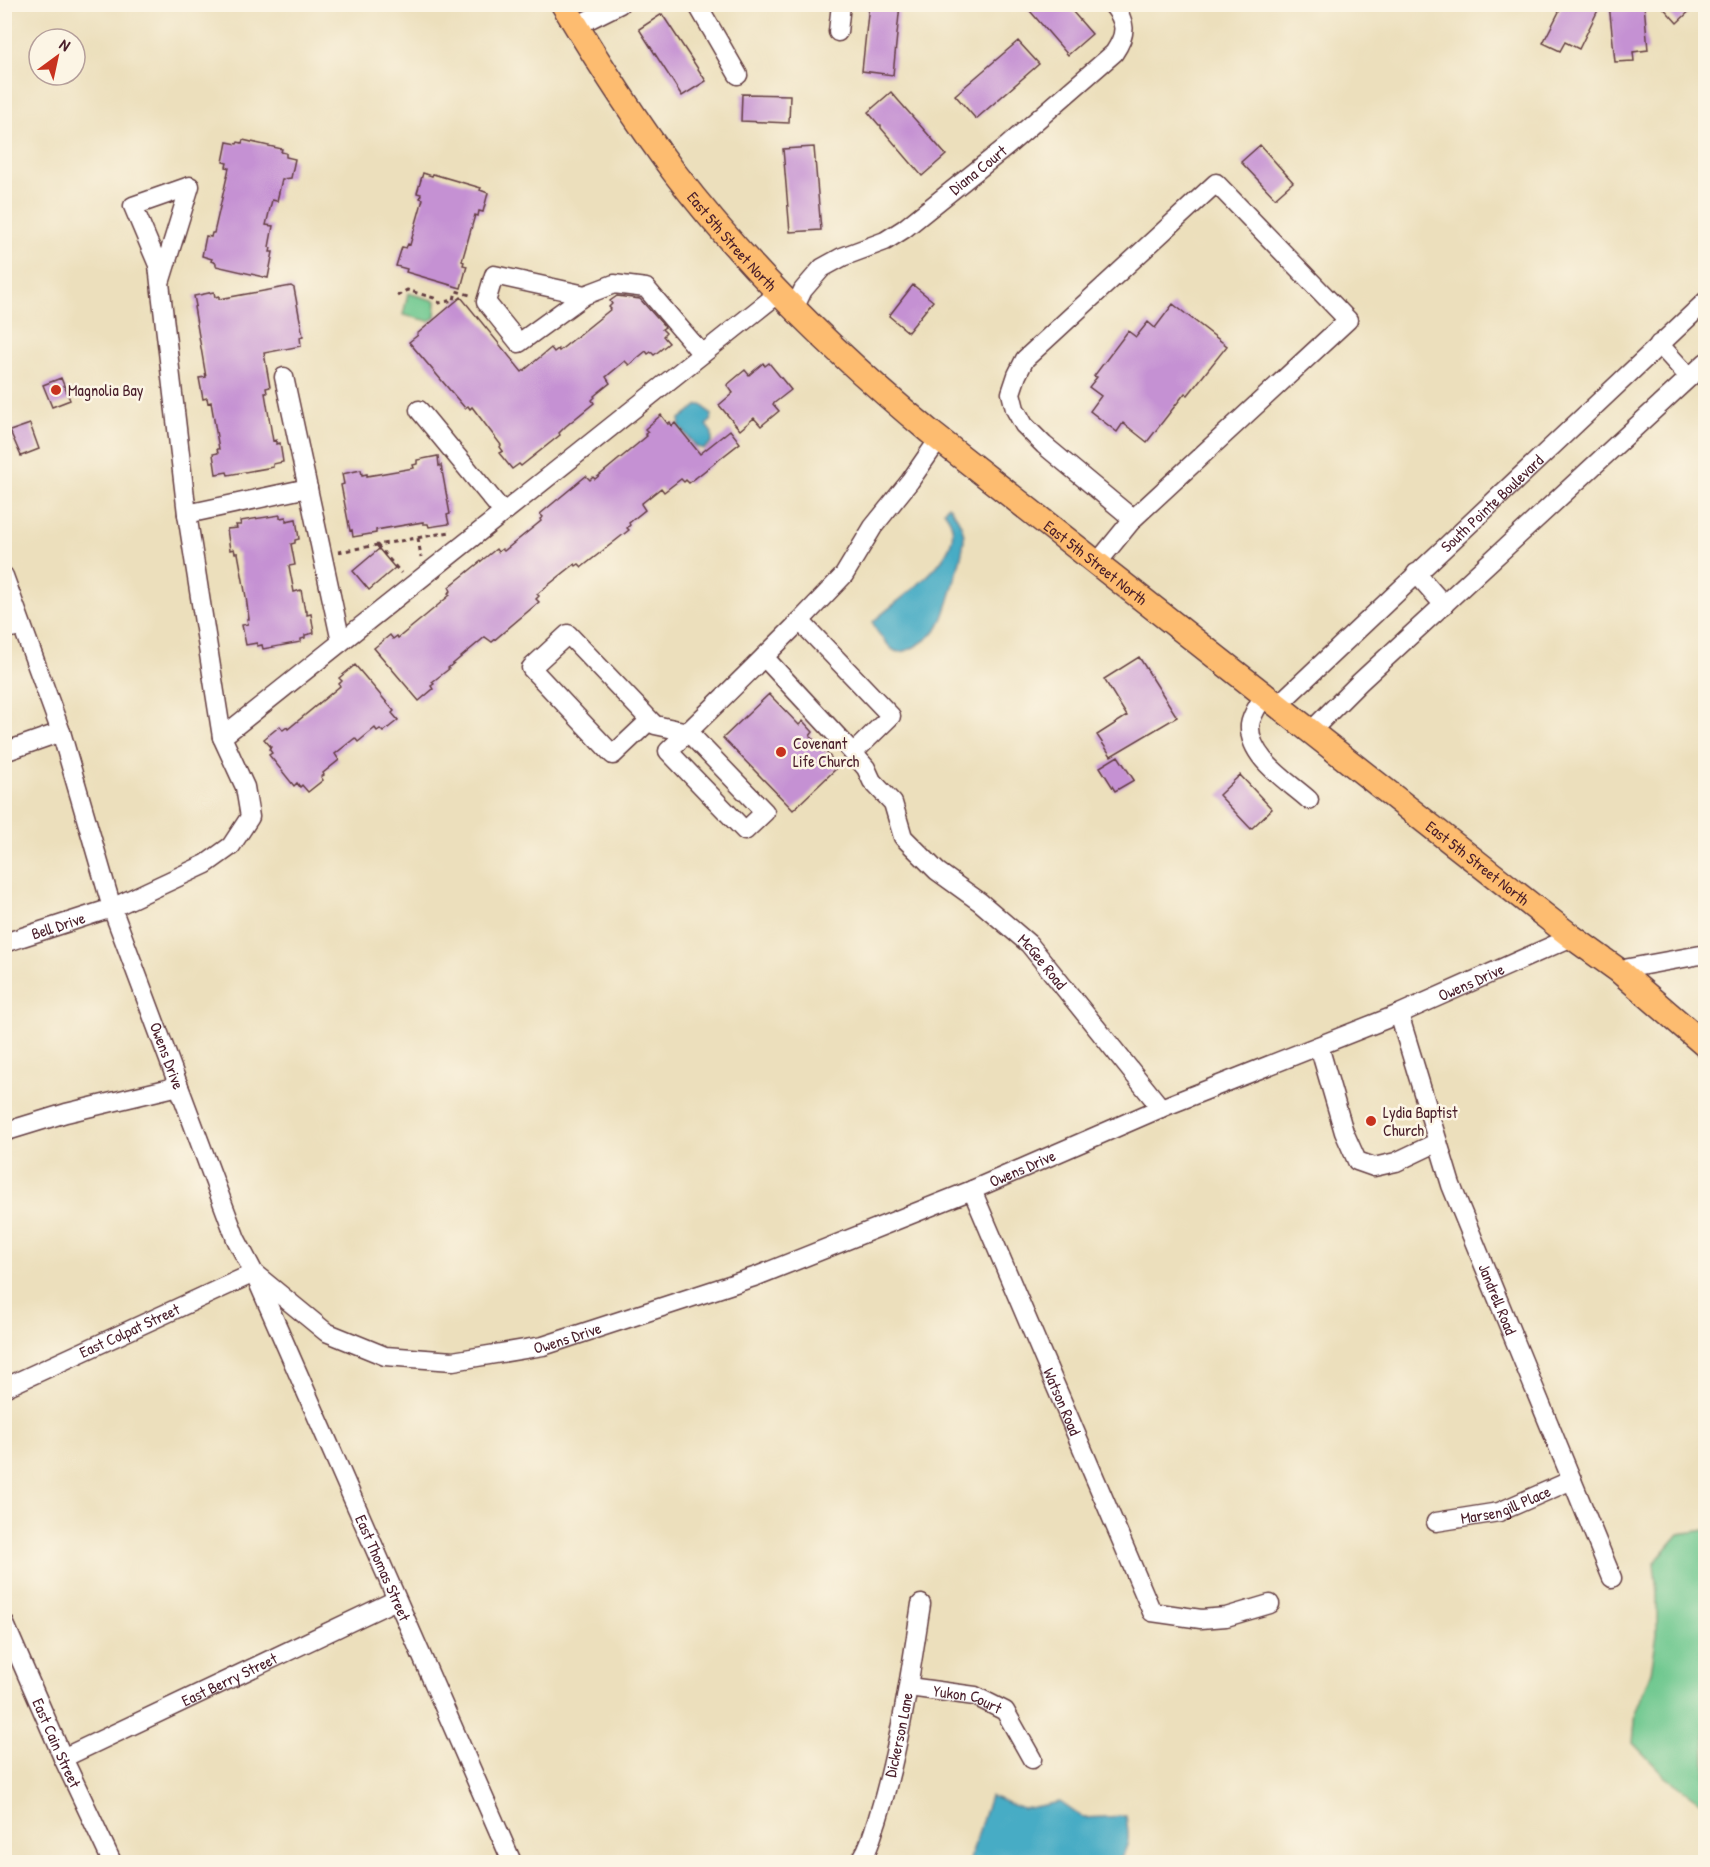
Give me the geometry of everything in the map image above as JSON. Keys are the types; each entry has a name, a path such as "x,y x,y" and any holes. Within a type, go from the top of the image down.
{"main road":[{"name":"East 5th Street North","path":"563,4 607,76 675,173 712,220 786,301 860,373 939,439 1572,937 1618,970 1706,1046"}],"street":[{"path":"576,26 620,4"},
{"path":"698,4 738,75"},
{"path":"838,32 841,4"},
{"name":"Diana Court","path":"786,301 803,290 822,268 842,257 885,241 904,229 1006,147 1114,53 1120,43 1123,25 1121,15 1112,4"},
{"path":"1098,562 1133,519 1348,320 1216,183 1025,359 1011,393 1015,409 1024,425 1044,445 1133,519"},
{"name":"Bell Drive","path":"4,943 112,908 206,864 231,846 250,817 245,787 222,737 187,514 160,283 158,265 134,206 190,186 160,283"},
{"path":"585,295 494,275 486,302 519,343 585,295 614,284 646,288 702,354"},
{"path":"222,737 702,354 786,301"},
{"name":"South Pointe Boulevard","path":"1310,800 1267,764 1255,747 1250,722 1271,700 1416,573 1706,302"},
{"path":"1659,344 1689,377"},
{"path":"1311,731 1360,682 1706,362"},
{"path":"284,377 341,642"},
{"path":"419,410 503,512"},
{"path":"650,720 613,755 531,668 568,634 655,725 688,732 765,812 745,831 668,750 688,732 764,657 844,576 873,527 910,481 939,439"},
{"path":"187,514 308,488"},
{"path":"1416,573 1444,605"},
{"name":"Owens Drive","path":"4,576 14,628 61,732 112,908 236,1239 254,1273 326,1332 385,1356 453,1361 543,1346 757,1276 972,1190 1161,1108 1399,1014 1572,937"},
{"path":"764,657 854,753 891,716 800,621"},
{"path":"4,752 61,732"},
{"name":"McGee Road","path":"854,753 866,768 872,781 892,803 903,837 938,871 980,902 1029,944 1161,1108"},
{"path":"1618,970 1706,954"},
{"name":"Jandrell Road","path":"1399,1014 1451,1185 1612,1578"},
{"path":"1319,1046 1344,1132 1357,1161 1374,1167 1396,1162 1438,1142"},
{"path":"4,1132 66,1113 179,1086"},
{"name":"Watson Road","path":"972,1190 1152,1612 1202,1619 1226,1617 1270,1604"},
{"name":"East Colpat Street","path":"4,1388 254,1273"},
{"name":"East Thomas Street","path":"254,1273 512,1863"},
{"name":"Marsengill Place","path":"1436,1522 1499,1512 1572,1480"},
{"name":"East Berry Street","path":"63,1758 396,1600"},
{"name":"Dickerson Lane","path":"859,1863 866,1855 883,1801 909,1687 921,1604"},
{"name":"East Cain Street","path":"4,1622 112,1863"},
{"name":"Yukon Court","path":"909,1687 975,1696 1005,1711 1032,1759"}],"path":[{"path":"398,296 407,290 434,298 439,303 454,300 456,291 487,299"},
{"path":"322,555 452,532"},
{"path":"377,545 412,585"}],"green space":[{"path":"408,293 436,301 435,317 429,321 403,315"},
{"path":"1706,1530 1705,1805 1666,1777 1633,1743 1636,1711 1651,1672 1657,1634 1654,1563 1679,1534"}],"water":[{"path":"698,405 702,405 711,414 711,421 706,425 712,433 712,442 704,449 697,447 679,426 680,419"},
{"path":"948,505 961,525 964,538 958,570 945,612 938,628 930,636 905,651 895,651 878,632 873,622 925,578 938,565 947,551 952,537 951,522 944,511"},
{"path":"990,1796 1023,1809 1060,1802 1083,1818 1126,1816 1127,1845 1118,1862 969,1862"}],"building":[{"path":"869,4 900,4 893,75 862,71"},
{"path":"1024,4 1066,4 1092,34 1068,55"},
{"path":"1563,4 1601,4 1579,49 1565,42 1560,51 1543,43"},
{"path":"1609,4 1644,4 1648,50 1633,52 1634,61 1615,62"},
{"path":"1660,4 1697,4 1677,23"},
{"path":"662,14 706,81 682,96 639,29"},
{"path":"1018,41 1039,64 976,119 955,95"},
{"path":"891,92 946,155 922,176 868,112"},
{"path":"742,94 790,95 789,123 741,121"},
{"path":"243,140 282,149 281,152 286,153 286,157 295,159 291,178 282,179 277,201 272,200 266,225 273,226 269,247 270,252 273,252 268,278 216,266 216,263 211,261 212,259 202,256 206,236 211,237 214,233 229,168 226,167 227,163 223,162 227,142 237,144 242,143"},
{"path":"1260,145 1293,182 1275,198 1241,162"},
{"path":"814,147 821,230 790,232 783,149"},
{"path":"423,173 481,188 480,190 488,193 483,212 479,211 478,216 475,215 462,261 463,265 467,266 461,288 406,272 407,269 396,266 402,247 406,248 408,244 410,245 423,199 420,198 421,194 417,193"},
{"path":"913,285 933,301 908,332 889,316"},
{"path":"291,286 294,288 303,336 300,337 301,346 264,353 270,387 266,388 267,393 265,393 273,441 276,440 276,444 280,443 283,462 273,464 273,467 228,475 227,472 216,474 213,454 218,453 217,449 219,449 211,402 208,403 207,398 203,399 199,378 206,377 194,296 214,292 215,297 219,296 219,299"},
{"path":"617,296 640,299 665,327 662,329 666,333 663,336 669,343 654,355 646,351 629,365 625,361 606,377 610,383 594,396 592,400 594,403 566,426 559,433 560,435 521,466 519,464 512,469 499,453 503,451 501,445 472,407 465,408 409,342 461,297 522,372 551,348 554,352 558,349 559,351 611,309 610,301"},
{"path":"1173,304 1227,346 1188,395 1185,393 1147,442 1123,423 1117,432 1090,411 1101,396 1089,387 1097,377 1094,376 1128,331 1136,337 1148,322 1155,328"},
{"path":"763,363 765,366 769,363 791,390 773,404 779,411 761,426 754,418 740,430 719,405 733,393 727,385 745,370 749,375"},
{"path":"61,378 70,400 52,407 43,385"},
{"path":"661,415 668,424 670,422 672,426 675,423 700,454 730,430 740,443 689,483 681,479 664,492 661,488 641,504 645,510 629,523 627,528 629,530 582,567 575,564 537,594 539,596 536,599 539,602 492,642 485,637 432,682 433,689 419,701 374,648 390,635 393,639 397,636 398,638 450,595 449,587 496,549 498,552 502,549 504,551 541,521 543,517 540,514 586,476 590,480 593,477 595,479 647,436 645,434 648,432 645,429"},
{"path":"30,424 39,449 21,456 10,431"},
{"path":"438,456 450,514 447,515 449,524 429,527 423,522 376,530 376,533 353,537 341,485 344,484 342,474 361,470 362,475 367,474 367,476 414,468 413,465 417,464 417,460"},
{"path":"280,515 280,518 286,517 286,521 296,519 299,539 291,544 295,565 289,566 294,592 301,590 305,611 307,615 311,614 314,633 305,635 301,642 263,649 262,645 257,646 257,643 246,645 242,625 248,624 247,619 249,619 246,597 238,553 235,553 234,549 230,550 227,529 237,528 236,525 241,525 240,521"},
{"path":"379,549 395,568 369,590 353,571"},
{"path":"1139,657 1177,717 1111,756 1097,735 1127,716 1104,679"},
{"path":"355,665 394,711 392,713 398,720 383,732 375,728 358,742 355,738 335,754 339,760 323,773 321,777 323,780 308,792 302,785 300,787 297,783 294,786 269,755 272,753 269,749 271,747 264,739 280,726 283,730 287,727 288,729 340,686 342,681 339,678"},
{"name":"Covenant Life Church","path":"769,694 799,725 803,721 813,732 810,736 839,766 793,810 723,738"},
{"path":"1118,756 1134,780 1115,791 1100,767"},
{"path":"1240,775 1272,809 1251,829 1219,795"}],"place":[{"name":"Magnolia Bay","path":"56,390"},
{"name":"Covenant Life Church","path":"781,752"},
{"name":"Lydia Baptist Church","path":"1371,1121"}]}
